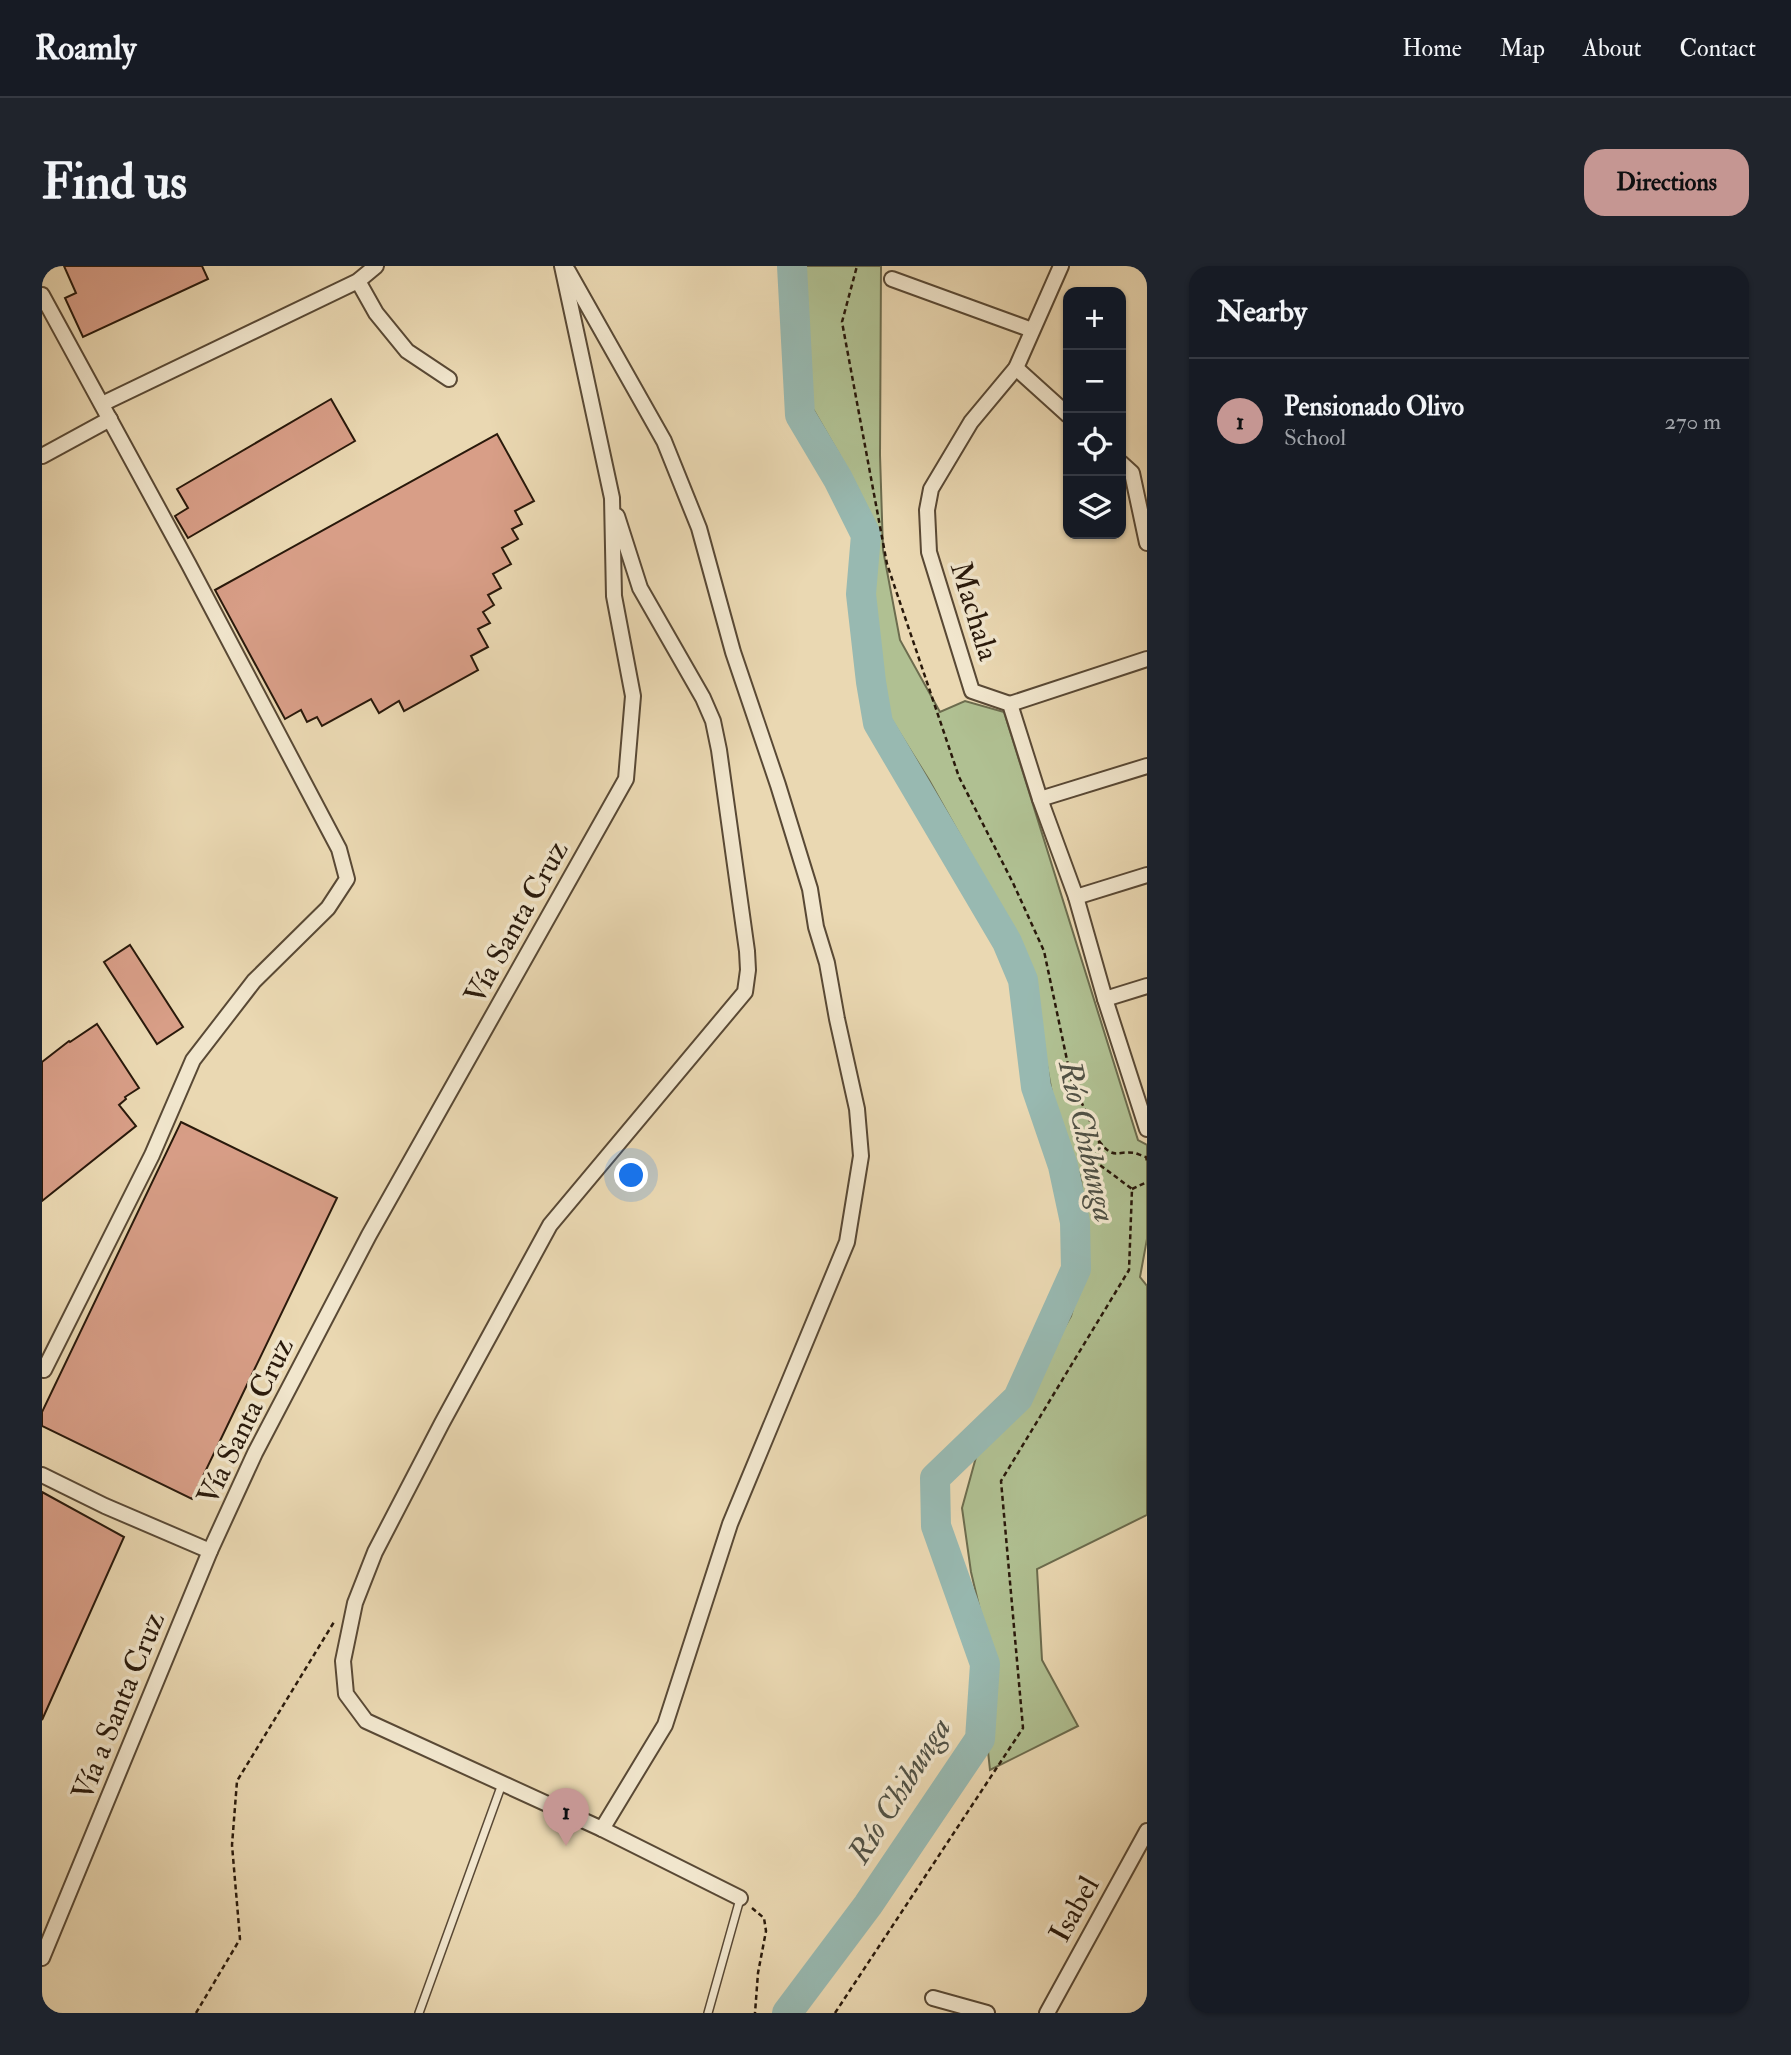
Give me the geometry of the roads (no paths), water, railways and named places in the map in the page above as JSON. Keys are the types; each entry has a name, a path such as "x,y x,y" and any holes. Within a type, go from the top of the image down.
{"street":[{"path":"102,404 358,281 376,266"},
{"path":"564,266 664,441 699,528 733,652 810,889 857,1109 861,1156 847,1242 730,1524 665,1725 602,1829"},
{"name":"Vía Santa Cruz","path":"210,1551 256,1453 369,1235 626,779 633,696 614,596 612,498 564,266"},
{"name":"Machala","path":"1010,704 972,691 929,552 927,510 931,489 971,422 1016,369 1061,266"},
{"path":"892,279 1032,330"},
{"path":"358,281 376,313 407,351 449,379"},
{"path":"42,295 339,849 347,879 328,908 254,981 193,1060 152,1155 44,1370"},
{"path":"1016,369 1066,413"},
{"path":"42,456 110,419"},
{"path":"1126,468 1132,473 1147,543"},
{"path":"612,498 640,588 691,675 713,721 747,951 745,992 550,1225 375,1552 355,1603 343,1661 346,1694 366,1721 602,1829 740,1898"},
{"path":"1147,659 1010,704 1040,799 1076,897 1105,999 1147,1129"},
{"path":"1040,799 1147,766"},
{"path":"1076,897 1147,875"},
{"path":"1105,999 1147,986"},
{"path":"42,1475 105,1506 210,1551"},
{"name":"Vía a Santa Cruz","path":"42,1958 210,1551"},
{"name":"Isabel","path":"1047,2013 1147,1831"},
{"path":"933,1998 988,2013"}],"lane":[{"path":"419,2013 502,1783"},
{"path":"708,2013 740,1898"}],"waterway":[{"name":"Río Chibunga","path":"787,2013 868,1905 980,1739 985,1664 936,1526 935,1478 1018,1398 1076,1269 1075,1222 1063,1166 1036,1087 1023,980 1007,942 878,723 861,594 866,535 838,479 800,415 792,266"}],"place":[{"name":"Pensionado Olivo","path":"566,1846"}]}
